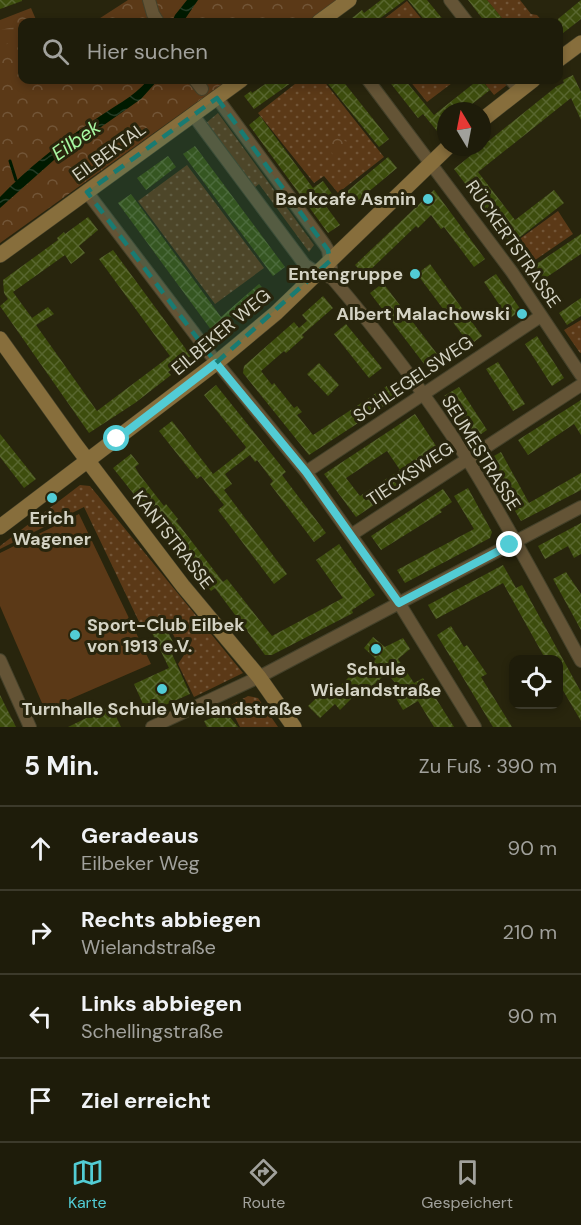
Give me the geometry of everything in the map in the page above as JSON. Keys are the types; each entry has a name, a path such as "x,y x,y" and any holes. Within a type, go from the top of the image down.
{"street":[{"path":"149,0 156,18"},
{"path":"327,18 349,0"},
{"path":"450,0 464,18"},
{"path":"563,57 580,45"},
{"name":"EILBEKTAL","path":"0,255 236,84"},
{"name":"RÜCKERTSTRASSE","path":"371,84 432,162 512,272 581,375"},
{"path":"491,110 515,85"},
{"path":"217,98 325,245 330,261"},
{"name":"SEUMESTRASSE","path":"193,115 305,265 325,276 423,394 466,458 581,661"},
{"name":"EILBEKER WEG","path":"0,527 216,363 325,276 330,261 438,156"},
{"path":"87,192 216,363 306,472 399,603 475,727"},
{"name":"SCHLEGELSWEG","path":"306,472 541,316"},
{"name":"KANTSTRASSE","path":"0,339 88,461 183,586 259,677 294,727"},
{"name":"TIECKSWEG","path":"351,535 581,385"},
{"path":"152,727 259,677 581,507"},
{"path":"0,660 30,727"}],"highlighted area":[{"path":"217,98 328,250 330,261 216,363 87,192"}],"green space":[{"path":"128,0 337,0 312,18 100,18"},
{"path":"487,0 520,0 531,14 540,18 502,18"},
{"path":"407,1 421,18 385,18"},
{"path":"31,8 35,18 18,18 18,84 222,84 0,243 0,20"},
{"path":"14,27 17,35 14,40 0,48 0,30"},
{"path":"295,84 326,84 384,157 338,193 324,176 314,183 258,113"},
{"path":"412,84 451,84 427,102"},
{"path":"485,84 507,85 494,95"},
{"path":"218,113 314,245 309,252 259,184 254,188 206,123"},
{"path":"331,131 348,143 345,150 333,156 329,142"},
{"path":"187,165 264,268 215,304 138,201"},
{"path":"558,211 573,234 525,267 510,246"},
{"path":"581,320 581,353 580,353 564,330"},
{"path":"80,485 90,486 243,673 194,697 178,664 184,655 165,619 142,628 84,507 0,549 0,546"},
{"name":"Sport-Club Eilbek von 1913 e.V.","path":"79,514 151,664 45,710 0,606 0,553"},
{"path":"248,696 258,698 278,727 240,727 229,706"}],"water":[{"path":"187,0 198,0 186,18 174,18"},
{"name":"Eilbek","path":"154,84 141,99 54,160 0,208 0,197 33,166 68,138 142,86"}],"building":[{"path":"0,0 22,0 22,1 0,9"},
{"path":"381,0 405,0 380,18 352,18 362,10 364,13"},
{"path":"408,0 427,0 442,18 423,18"},
{"path":"468,0 487,0 502,18 482,18"},
{"path":"581,0 581,19 563,33 563,18 559,18"},
{"path":"573,75 581,92 581,120 571,98 478,172 515,220 554,190 564,203 511,244 454,169 470,156 491,156 491,139 557,86 564,83 563,80"},
{"path":"265,84 289,84 254,109 244,96 251,91 252,93"},
{"path":"328,84 345,84 389,139 379,147"},
{"path":"391,84 408,84 434,115 437,113 437,131 423,114 418,118"},
{"path":"473,84 485,84 490,90 475,102 450,102"},
{"path":"260,116 313,188 323,181 335,198 325,205 340,225 328,233 249,125"},
{"path":"195,146 285,267 273,276 183,154"},
{"path":"168,156 176,167 146,190 137,178"},
{"path":"388,157 397,168 355,203 346,192"},
{"path":"434,190 485,259 474,267 444,227 441,229 431,215 418,228 416,226 365,275 355,265"},
{"path":"131,194 221,317 259,284 269,295 241,320 234,314 212,331 118,203"},
{"path":"88,217 98,230 79,246 85,253 71,264 65,255 13,292 32,318 48,307 54,314 36,325 97,411 170,356 99,259 113,250 191,356 168,372 171,375 135,403 89,433 0,306 8,299 4,293 3,280 58,240 57,238 64,232 65,234"},
{"path":"581,234 581,254 538,283 529,269"},
{"path":"430,264 482,336 470,345 417,274"},
{"path":"496,274 521,310 509,319 484,282"},
{"path":"383,283 444,363 431,373 370,293"},
{"path":"323,296 333,308 302,335 304,337 286,353 284,351 261,371 294,408 297,406 302,412 297,415 313,435 387,386 395,399 309,455 243,373 244,366 294,322 299,328 307,321 302,315"},
{"path":"581,298 581,316 567,325 559,313"},
{"path":"346,324 382,368 369,378 334,334"},
{"path":"537,336 564,378 552,386 525,344"},
{"path":"498,362 525,404 513,411 486,369"},
{"path":"319,363 339,385 328,396 307,374"},
{"path":"216,385 286,472 282,475 326,533 314,542 270,484 273,481 257,460 255,462 250,455 225,474 232,484 224,490 287,574 274,584 218,510 224,505 201,476 197,479 159,431 172,421 213,474 245,449 246,447 204,395"},
{"path":"459,387 487,430 472,440 444,396"},
{"path":"581,400 581,435 574,424 528,455 518,440"},
{"path":"415,414 444,458 356,517 324,474","holes":["387,451 400,470 360,496 346,478"]},
{"path":"0,434 36,479 24,488 0,457"},
{"path":"501,452 529,503 581,473 581,490 521,521 485,461"},
{"path":"131,454 139,464 135,467 139,474 164,506 166,504 178,519 176,521 223,582 227,579 272,636 343,598 316,560 339,544 375,595 352,610 353,613 272,655 265,655 215,588 211,591 113,468"},
{"path":"468,488 492,532 490,538 405,583 397,570 474,529 454,496"},
{"path":"443,489 452,502 440,510 442,512 381,550 371,536"},
{"path":"581,523 581,554 574,558 568,546 545,559 538,546"},
{"path":"503,565 516,588 522,585 561,655 543,655 503,583 436,619 428,605"},
{"path":"566,572 581,594 581,630 553,579"},
{"name":"Turnhalle Schule Wielandstraße","path":"165,626 178,652 172,654 190,694 147,713 134,684 169,668 152,633"},
{"path":"451,626 464,647 467,645 487,674 481,677 512,727 493,727 437,635"},
{"path":"373,637 385,647 403,638 410,649 398,659 414,683 423,678 454,727 434,727 418,701 403,710 394,695 402,691 387,673 370,688 366,684 340,710 335,704 320,718 308,706 329,686 334,692 360,666 364,671 376,659 364,648"},
{"path":"563,659 581,692 581,721 563,690"},
{"path":"0,695 16,727 0,727"},
{"path":"111,706 121,727 68,727"},
{"path":"222,714 229,716 238,727 207,727 204,721"}],"waterway":[{"path":"10,161 16,180"}],"place":[{"name":"Backcafe Asmin","path":"428,199"},
{"name":"Entengruppe","path":"415,274"},
{"name":"Albert Malachowski","path":"522,314"},
{"name":"Erich Wagener","path":"52,498"},
{"name":"Sport-Club Eilbek von 1913 e.V.","path":"75,635"},
{"name":"Schule Wielandstraße","path":"376,649"},
{"name":"Turnhalle Schule Wielandstraße","path":"162,689"}],"route":[{"path":"117,439 216,363 306,472 399,603 510,545"}]}
